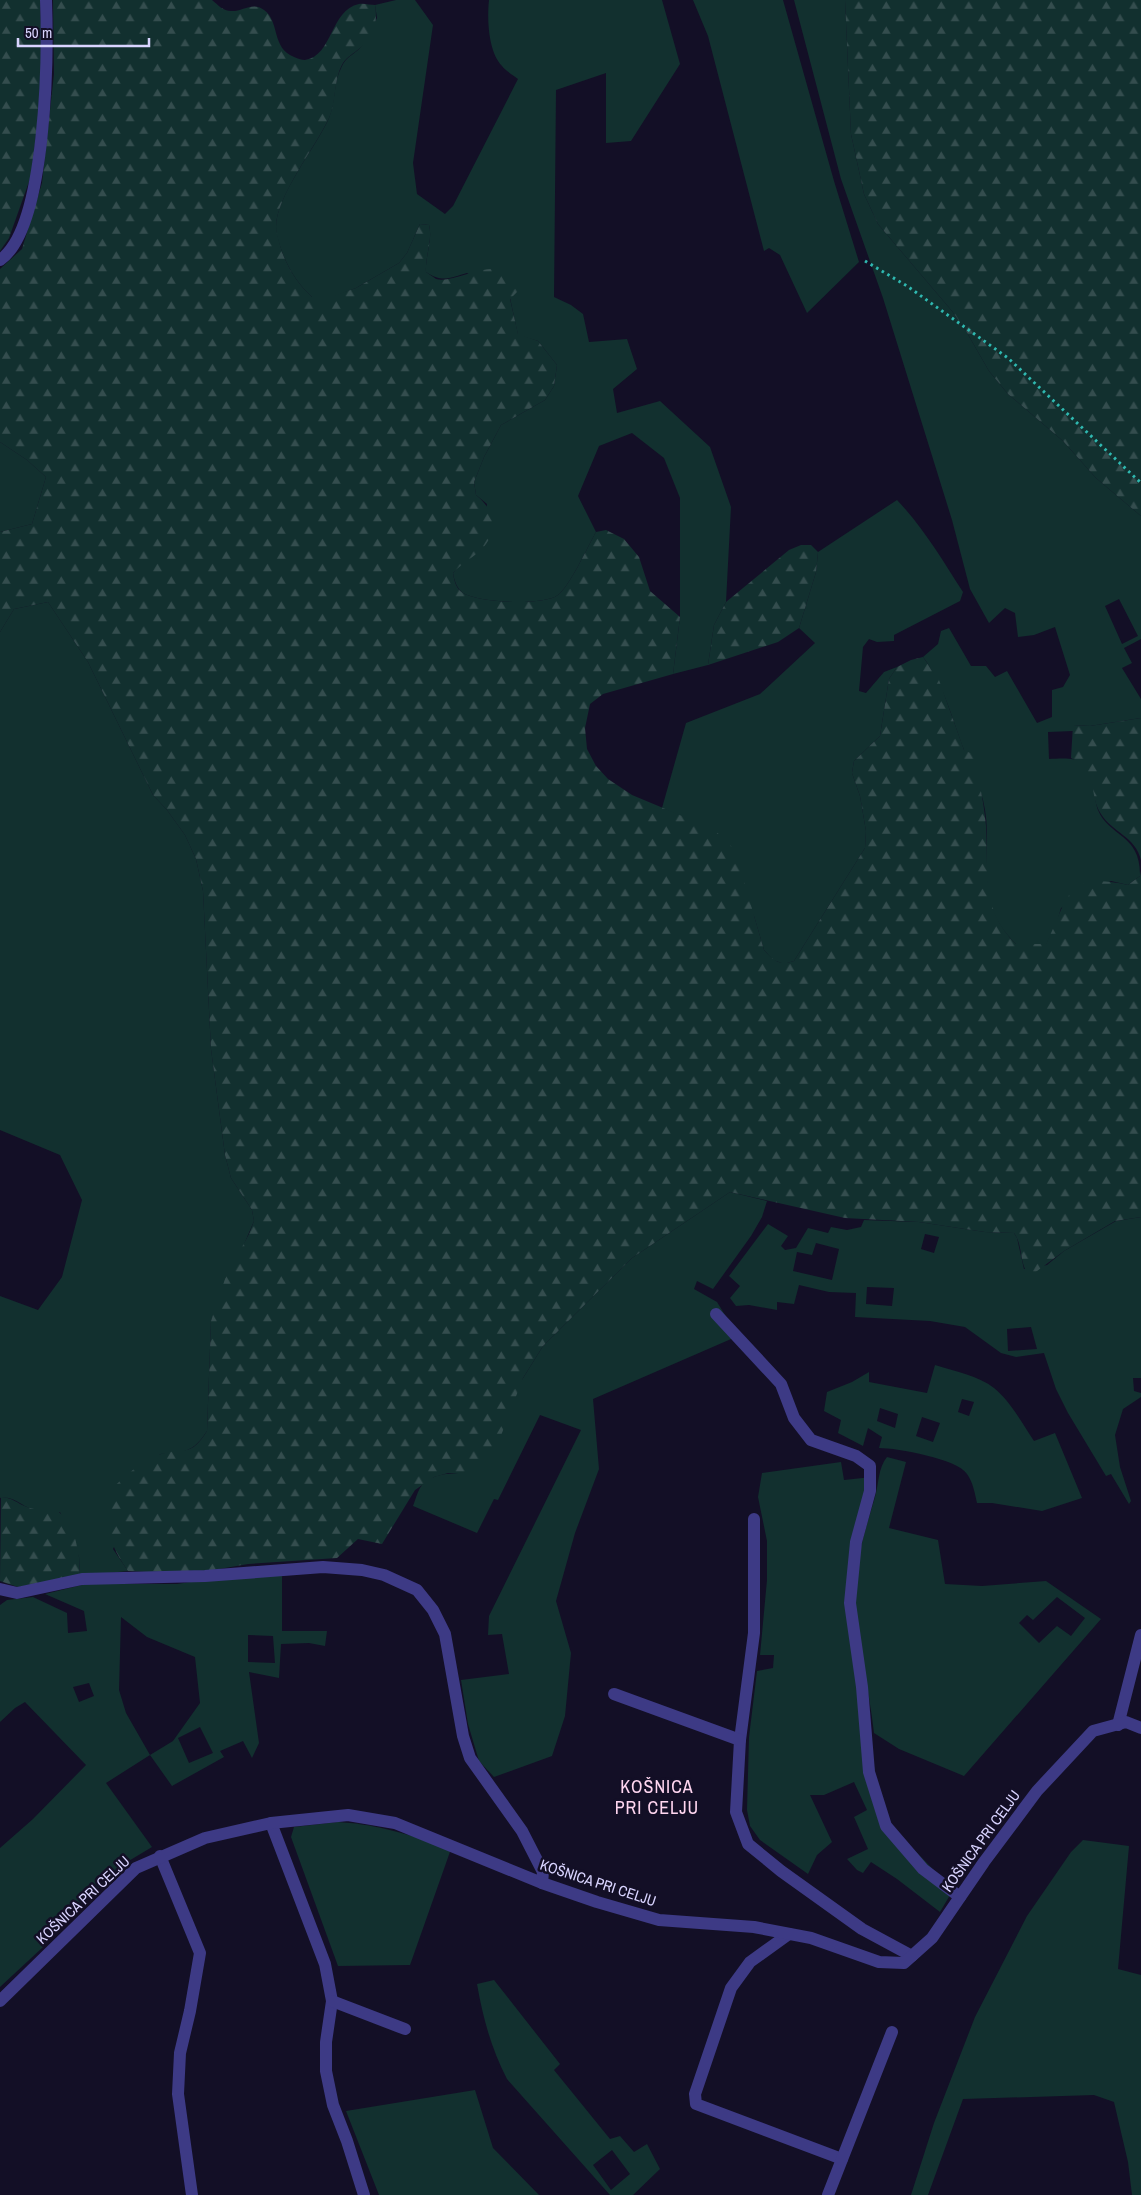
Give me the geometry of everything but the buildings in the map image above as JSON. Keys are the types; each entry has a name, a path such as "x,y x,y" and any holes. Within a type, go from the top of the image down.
{"street":[{"path":"0,260 6,256 22,230 33,189 43,135 47,93 46,0"},
{"path":"716,1314 781,1384 794,1418 811,1440 856,1456 870,1466 870,1491 856,1542 850,1603 862,1688 869,1772 886,1826 923,1869 960,1897"},
{"path":"754,1519 754,1633 740,1740 736,1812 748,1844 781,1871 862,1929 912,1956"},
{"path":"0,1589 17,1593 82,1579 205,1576 323,1567 362,1570 384,1575 417,1590 433,1610 444,1634 463,1736 470,1758 522,1831 543,1872 542,1883"},
{"path":"1118,1724 1141,1635"},
{"path":"614,1694 740,1740"},
{"name":"KOŠNICA PRI CELJU","path":"0,2001 136,1868 205,1838 271,1824 348,1815 395,1824 542,1883 597,1902 659,1920 754,1927 811,1938 879,1962 904,1962 932,1938 1037,1791 1093,1732 1126,1722 1141,1728"},
{"path":"271,1824 325,1964 332,2001 326,2042 326,2071 333,2105 347,2140 364,2195"},
{"path":"160,1856 200,1953 192,2002 180,2054 178,2094 192,2195"},
{"path":"789,1934 750,1962 731,1988 697,2087 695,2094 696,2104 842,2159"},
{"path":"332,2001 405,2029"},
{"path":"828,2195 892,2032"}],"path":[{"path":"864,260 907,286 1008,358 1141,483"}],"green space":[{"path":"0,0 40,0 43,79 31,176 9,238 0,251"},
{"path":"53,0 212,0 228,11 256,6 269,15 279,41 287,53 305,60 314,57 321,50 342,15 350,8 359,4 375,5 376,18 372,34 365,44 343,63 338,76 329,118 282,201 276,227 280,246 287,263 299,283 312,297 330,297 356,288 399,263 407,253 420,224 429,225 430,236 426,272 436,279 443,280 492,269 501,269 511,274 519,290 510,299 518,334 538,341 557,365 554,386 545,400 501,425 484,457 474,482 476,495 491,514 493,528 487,543 481,550 453,573 457,587 463,593 471,596 496,601 526,602 551,598 558,595 568,584 596,532 606,530 624,539 639,557 650,591 680,617 673,674 603,694 590,704 585,728 587,749 596,766 608,779 632,795 711,828 729,842 737,857 764,950 774,960 781,963 794,961 865,848 866,831 860,796 852,773 854,761 880,736 889,679 897,667 911,660 923,657 939,680 964,750 973,754 985,817 987,874 991,903 1004,931 1016,944 1046,944 1065,901 1080,885 1091,882 1107,882 1128,885 1140,876 1141,871 1141,1217 1115,1221 1064,1251 1033,1274 1028,1274 1023,1264 1019,1243 1014,1233 985,1232 919,1222 845,1218 730,1192 632,1258 543,1346 523,1378 497,1446 479,1469 434,1477 415,1490 382,1544 358,1539 337,1558 248,1564 190,1574 128,1571 115,1550 110,1533 108,1514 110,1490 147,1460 169,1452 187,1450 196,1445 207,1431 211,1321 225,1279 254,1221 252,1210 231,1178 225,1155 211,1049 203,891 196,859 185,835 167,810 153,795 88,662 48,602 14,609 0,632 0,532 32,524 46,477 27,460 0,442 0,269 22,249 42,183 54,74"},
{"path":"396,0 415,0 433,25 413,163 417,194 445,214 453,206 518,79 497,60 491,44 488,16 489,0 662,0 680,64 631,141 606,143 606,73 556,90 554,297 571,305 583,314 589,342 627,339 637,369 613,389 617,413 660,401 710,447 731,507 726,602 714,625 708,665 673,674 680,617 680,498 664,458 632,433 599,446 578,496 596,532 573,575 558,595 540,601 496,601 471,596 463,593 457,587 453,573 460,565 481,549 487,504 476,495 474,482 484,457 501,425 545,400 554,386 557,365 538,341 518,335 510,298 467,273 451,278 437,278 426,272 430,236 429,225 420,224 407,253 399,263 356,288 330,298 312,297 299,283 287,263 276,231 282,201 329,118 337,78 342,66 363,45 377,18 375,5"},
{"path":"693,0 783,0 859,262 807,313 780,255 769,248 764,251 708,36"},
{"path":"794,0 845,0 851,134 864,194 878,224 952,311 989,371 1008,394 1063,441 1096,478 1141,516 1141,639 1124,648 1132,663 1122,668 1141,699 1141,718 1090,726 1073,725 1073,731 1048,732 1049,759 1073,759 1085,766 1091,776 1098,810 1109,826 1130,844 1139,862 1140,876 1128,885 1111,881 1061,908 1057,922 1046,945 1016,944 1002,927 993,910 988,893 986,820 983,800 942,690 923,657 938,644 941,631 949,628 971,666 986,666 995,677 1007,671 1037,723 1052,717 1052,690 1063,687 1070,675 1055,627 1034,635 1018,637 1015,613 1005,608 989,623 970,589 952,520 883,298 841,179","holes":["1119,599 1138,636 1122,644 1105,606"]},
{"path":"845,0 1141,0 1141,516 1096,478 1063,441 1008,394 989,371 952,311 878,224 864,194 851,134"},
{"path":"0,442 27,460 46,477 32,524 0,532"},
{"path":"897,500 924,533 963,592 960,601 894,635 894,641 877,642 869,639 863,647 859,691 866,693 884,672 897,667 889,679 880,736 854,761 852,773 860,796 866,831 865,848 794,961 784,964 773,960 764,950 754,916 690,820 662,808 686,723 760,694 815,643 799,628 816,572 818,552"},
{"path":"801,545 811,545 818,552 816,572 799,628 778,642 708,665 714,625 726,602 789,550"},
{"path":"48,602 88,662 153,795 167,810 185,835 196,859 203,891 211,1049 225,1155 231,1178 252,1210 254,1221 211,1321 207,1431 197,1444 187,1450 160,1454 113,1549 128,1571 80,1576 79,1557 60,1512 33,1510 10,1498 0,1498 0,1296 38,1310 62,1277 82,1200 60,1155 0,1130 0,632 14,609"},
{"path":"1141,718 1141,860 1138,852 1129,840 1111,826 1101,814 1097,806 1090,776 1080,764 1071,758 1073,725 1090,726"},
{"path":"730,1192 767,1201 762,1217 751,1236 713,1289 697,1281 694,1289 717,1302 738,1336 593,1399 599,1469 575,1533 556,1601 571,1653 565,1716 552,1756 494,1777 479,1761 468,1724 461,1680 509,1674 502,1634 488,1635 489,1616 581,1430 540,1415 498,1500 494,1499 477,1533 413,1506 418,1492 424,1483 434,1477 464,1473 543,1346 632,1258"},
{"path":"1141,1217 1141,1378 1133,1378 1134,1391 1141,1393 1141,1397 1123,1409 1115,1435 1120,1467 1131,1501 1129,1504 1111,1474 1106,1476 1068,1413 1056,1389 1044,1353 1016,1357 1001,1353 965,1327 930,1321 855,1317 856,1293 829,1292 799,1285 794,1304 777,1302 777,1310 749,1305 736,1306 730,1298 740,1286 729,1276 768,1224 788,1236 781,1246 785,1250 796,1248 808,1228 828,1233 831,1227 847,1230 861,1227 864,1220 919,1222 985,1232 1014,1233 1017,1238 1024,1269 1047,1265 1064,1251 1116,1221","holes":["925,1234 939,1237 934,1253 921,1249","816,1243 839,1249 832,1280 793,1271 797,1252 812,1255","867,1287 894,1288 892,1306 866,1304","1031,1327 1037,1349 1008,1351 1007,1329"]},
{"path":"935,1365 966,1374 994,1388 1016,1413 1034,1441 1055,1433 1082,1498 1042,1511 992,1503 977,1503 971,1481 961,1469 926,1455 879,1448 882,1437 868,1428 863,1446 838,1433 841,1420 824,1411 827,1392 852,1382 869,1372 869,1382 927,1393","holes":["962,1399 974,1402 969,1416 958,1412","880,1408 898,1414 895,1428 877,1421","922,1417 940,1423 933,1442 916,1436"]},
{"path":"887,1457 906,1462 889,1528 938,1540 945,1584 982,1586 1046,1581 1101,1619 964,1776 899,1749 874,1733 858,1628 855,1581 859,1556 884,1461","holes":["1057,1597 1085,1618 1071,1636 1057,1626 1039,1643 1019,1623 1027,1615 1033,1620"]},
{"path":"841,1462 844,1480 872,1477 850,1609 880,1805 896,1831 953,1890 940,1912 871,1862 863,1873 857,1870 847,1859 868,1849 854,1817 867,1810 854,1782 824,1795 810,1795 832,1842 817,1855 808,1874 760,1840 750,1826 747,1810 749,1737 757,1671 773,1668 774,1655 760,1655 767,1580 767,1541 758,1497 762,1473"},
{"path":"1,1497 31,1508 59,1512 73,1527 79,1557 80,1576 18,1587 0,1581"},
{"path":"282,1575 282,1631 327,1631 325,1646 309,1643 281,1644 279,1678 249,1672 259,1743 252,1758 243,1741 220,1751 224,1757 172,1786 150,1755 106,1783 152,1847 127,1862 85,1901 42,1948 0,1987 0,1848 33,1819 86,1765 25,1702 15,1708 0,1722 0,1605 7,1600 33,1597 67,1613 68,1633 87,1631 84,1611 45,1594 86,1584 177,1584 203,1580","holes":["121,1617 147,1637 195,1657 200,1703 173,1741 150,1755 126,1713 119,1690","248,1635 273,1636 275,1663 248,1662","89,1683 94,1696 79,1702 73,1687","200,1727 213,1753 189,1763 178,1738"]},
{"path":"338,1822 382,1828 451,1849 410,1965 338,1966 291,1837 294,1827"},
{"path":"1083,1840 1129,1846 1118,1969 1141,1975 1141,2195 1132,2195 1128,2162 1114,2102 1094,2095 963,2099 928,2195 911,2195 934,2123 975,2017 1027,1916 1071,1852"},
{"path":"494,1980 560,2064 554,2070 610,2139 620,2136 634,2152 647,2144 660,2169 633,2195 610,2195 507,2079 488,2033 477,1984","holes":["612,2150 630,2174 611,2190 593,2165"]},
{"path":"475,2090 493,2148 539,2195 379,2195 346,2111"}],"district":[{"name":"KOŠNICA PRI CELJU","path":"657,1797"}]}
